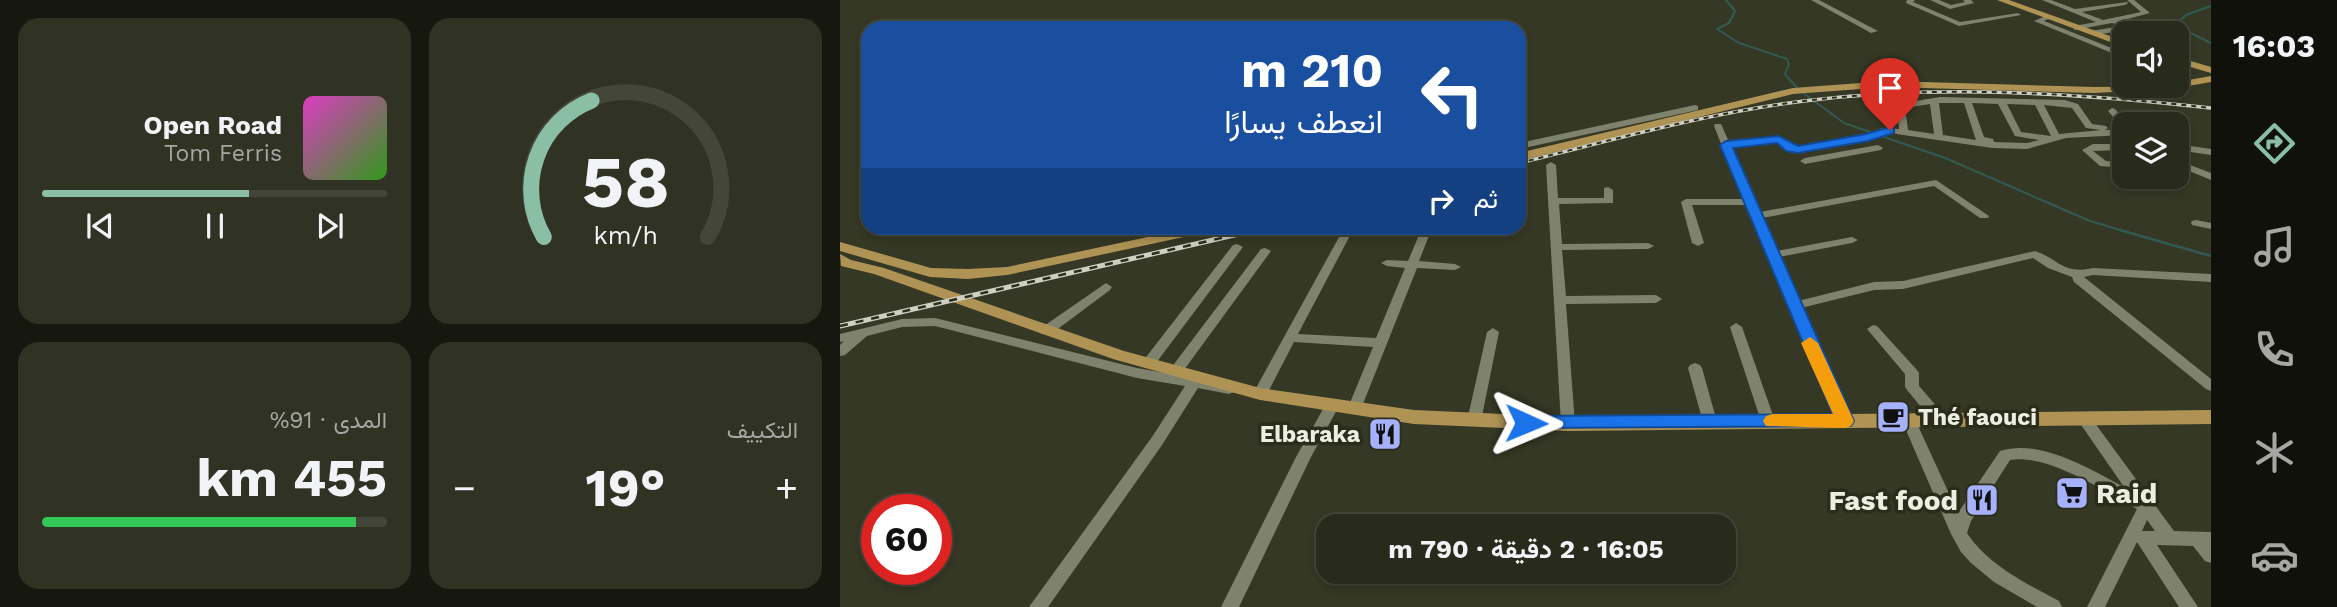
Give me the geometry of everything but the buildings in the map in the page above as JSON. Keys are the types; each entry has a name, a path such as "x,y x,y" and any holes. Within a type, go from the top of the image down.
{"main road":[{"path":"2001,0 2043,14"},
{"path":"2009,0 2110,39"},
{"path":"2189,64 2211,70"},
{"path":"2189,83 2211,79"},
{"path":"1526,155 1793,91 1888,84 2112,89"},
{"path":"840,246 930,272 987,273 1172,235"},
{"path":"840,257 863,253"},
{"path":"840,257 987,312 1148,363 1260,394 1354,410 1474,421 1568,424 2211,417"},
{"path":"840,268 882,274"}],"street":[{"path":"1814,0 1874,31"},
{"path":"1912,0 1908,2 1959,24 2018,15"},
{"path":"1933,0 1952,7 1971,3 1966,0"},
{"path":"2045,0 2101,21"},
{"path":"2077,28 2147,13 2129,2 2116,0"},
{"path":"2075,12 2151,0"},
{"path":"2096,7 2123,17"},
{"path":"2065,8 2043,14 2038,21 2112,51"},
{"path":"2111,19 2116,21"},
{"path":"2094,33 2112,34"},
{"path":"1966,100 1980,139 2027,146"},
{"path":"1904,131 1900,106 1966,100 2075,106 2090,126 2112,130"},
{"path":"2000,100 2018,134 2053,138 2112,133"},
{"path":"1934,101 1939,136"},
{"path":"2038,102 2053,138"},
{"path":"1526,144 1695,108"},
{"path":"1718,126 1793,306 1845,421"},
{"path":"1726,145 1779,139 1798,150 1868,138 1882,131 1904,131 1992,145 2027,146 2053,138"},
{"path":"1833,144 1856,161"},
{"path":"1805,160 1878,148"},
{"path":"2112,148 2087,150 2103,164 2112,164"},
{"path":"2189,149 2211,152"},
{"path":"1551,165 1568,424"},
{"path":"2189,168 2211,177"},
{"path":"1756,216 1936,183 1983,216"},
{"path":"1555,201 1609,201 1608,190"},
{"path":"1698,243 1686,202 1750,202"},
{"path":"2196,223 2211,226"},
{"path":"840,338 902,323 935,322 1077,359 1260,394 1345,235"},
{"path":"1354,410 1424,235"},
{"path":"1772,255 1852,240"},
{"path":"1557,247 1648,246"},
{"path":"1148,363 1237,247"},
{"path":"1176,371 1265,251"},
{"path":"1793,306 1874,286 1903,285 2035,254 2052,266 2078,275 2093,271 2211,278"},
{"path":"1387,263 1455,267"},
{"path":"2078,275 2082,283 2211,386"},
{"path":"1046,331 1106,287"},
{"path":"1560,300 1656,299"},
{"path":"1736,327 1768,421"},
{"path":"1873,329 1912,373 1912,387 1941,421"},
{"path":"1474,421 1493,332"},
{"path":"840,352 862,333"},
{"path":"1290,338 1381,343"},
{"path":"1695,368 1710,422"},
{"path":"1038,607 1157,441 1194,383"},
{"path":"1230,607 1332,406"},
{"path":"2084,419 2169,538"},
{"path":"1909,421 1966,548 1981,564 2053,607"},
{"path":"1959,534 1963,519 2005,455 2012,452 2042,455 2146,506"},
{"path":"2096,607 2146,506"},
{"path":"2189,607 2143,538 2204,538 2211,556"}],"waterway":[{"path":"1726,0 1735,11 1729,23 1717,29 1739,43 1787,59 1789,64 1785,74 1797,88"},
{"path":"2211,6 2186,15 2175,25 2211,43"},
{"path":"1802,92 1844,123 1945,158 2090,221 2127,232"},
{"path":"2120,230 2127,232"},
{"path":"2127,232 2211,256"}],"railway":[{"path":"1526,161 1732,113 1855,96 2008,92 2211,108"},
{"path":"840,326 1234,235"}],"slow traffic":[{"path":"1772,421 1845,421 1810,343"}],"place":[{"name":"Thé faouci","path":"1893,417"},
{"name":"Elbaraka","path":"1385,434"},
{"name":"Raid","path":"2072,493"},
{"name":"Fast food","path":"1982,500"}],"route":[{"path":"1526,423 1845,421 1793,306 1726,145 1779,139 1798,150 1868,138 1890,130"}]}
